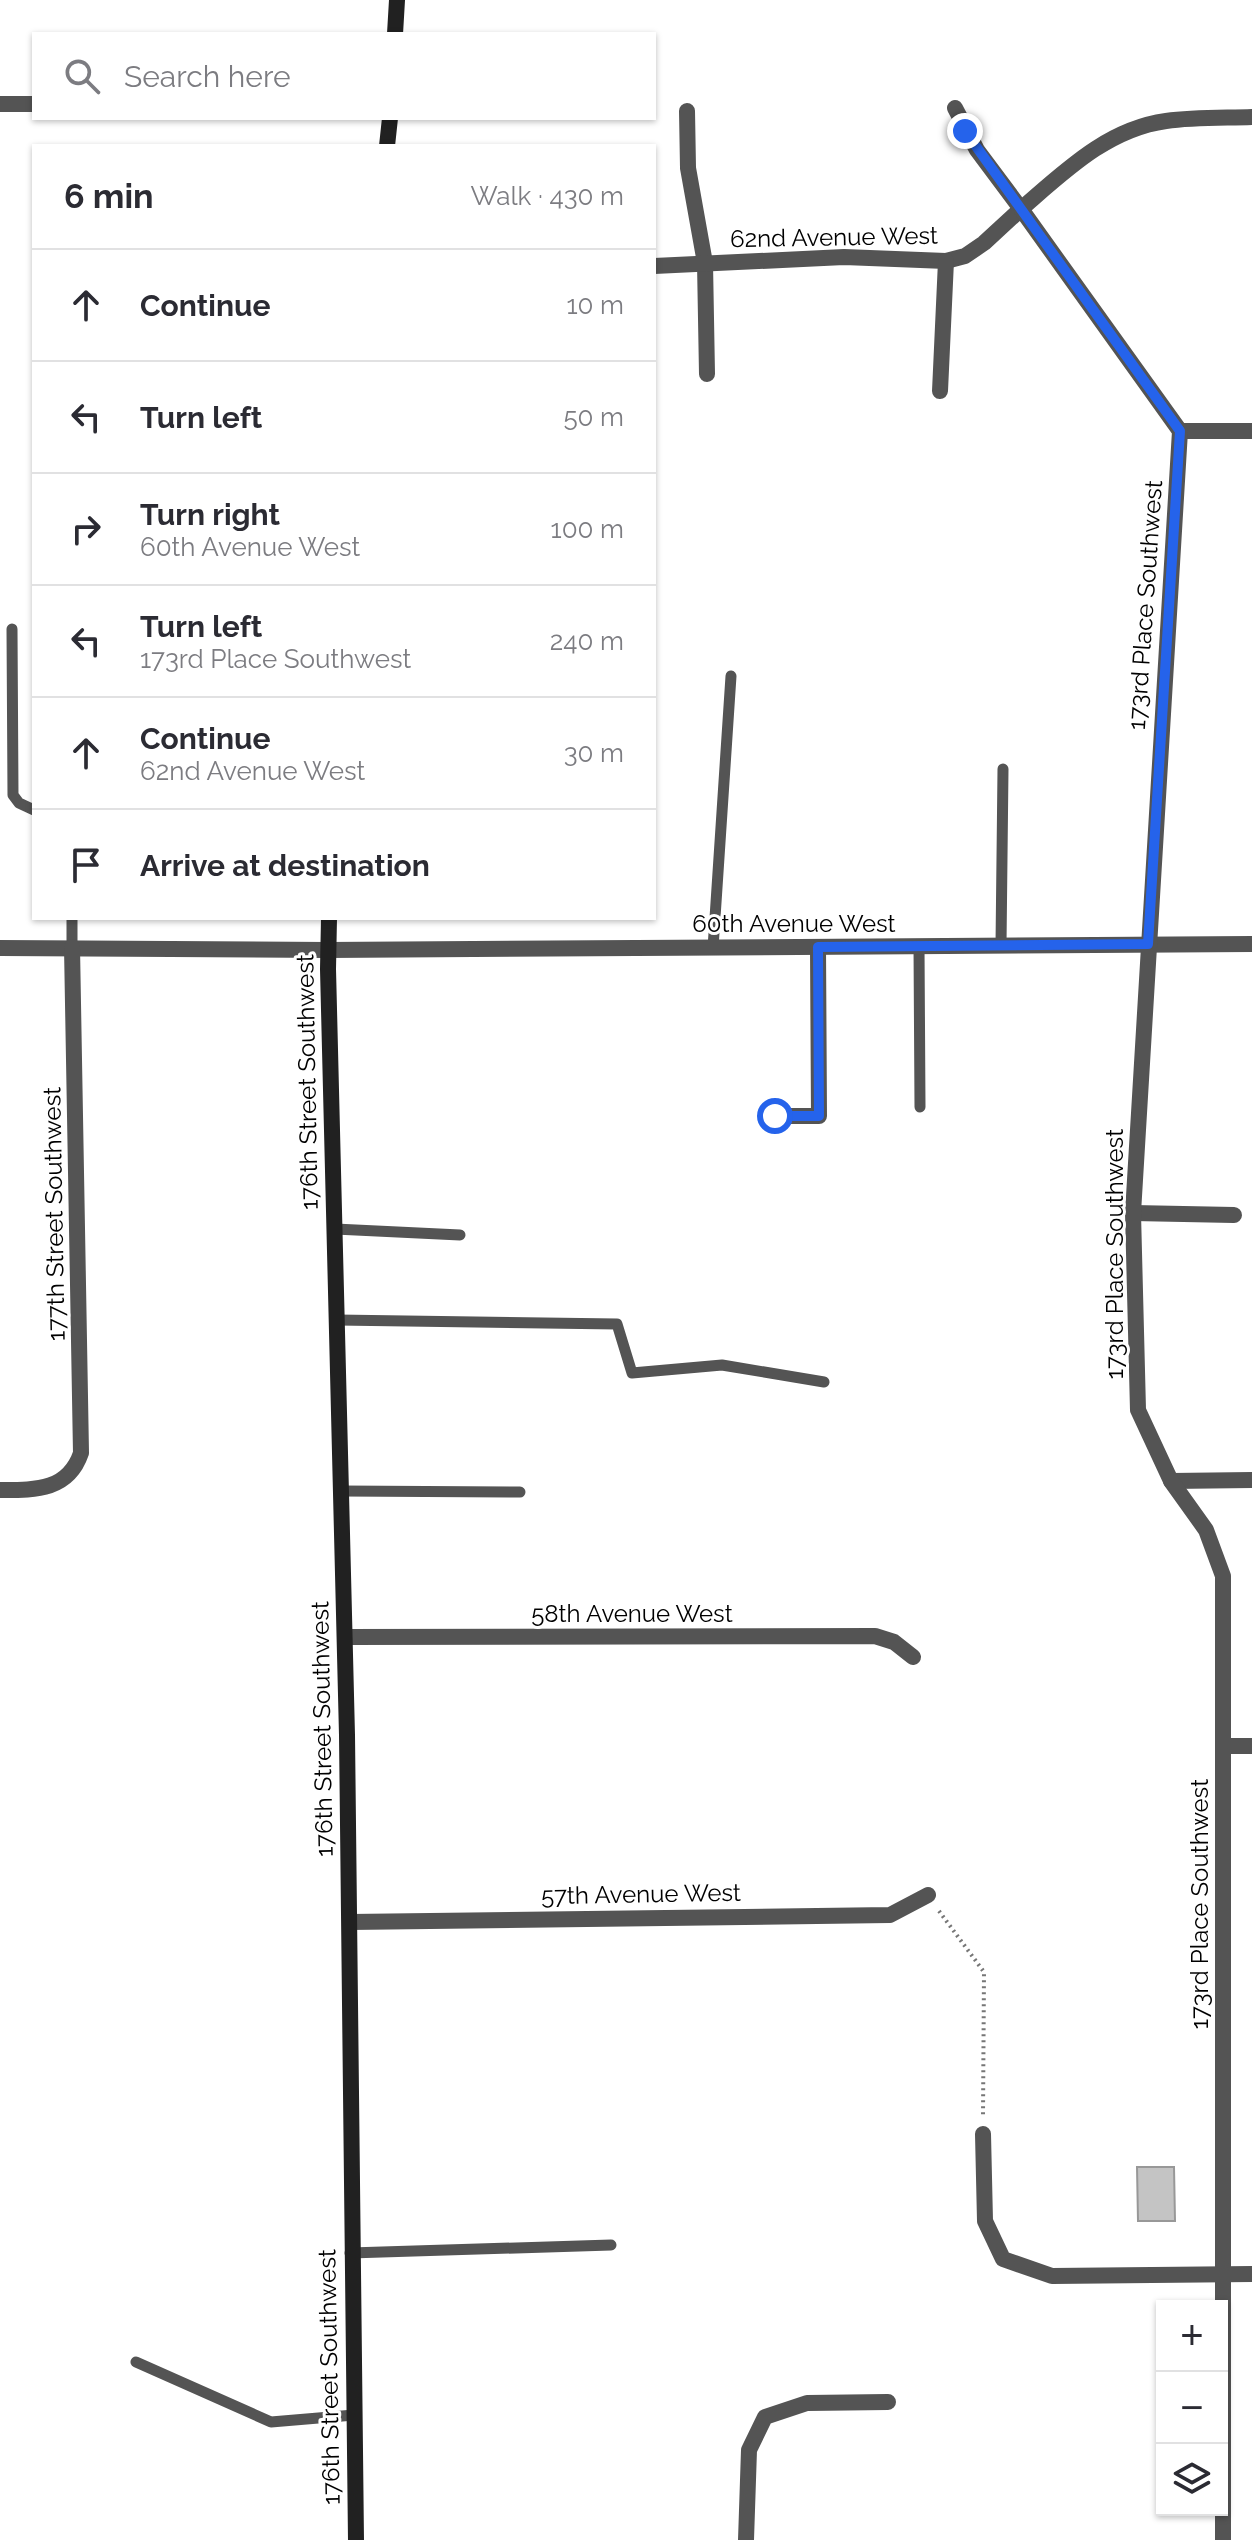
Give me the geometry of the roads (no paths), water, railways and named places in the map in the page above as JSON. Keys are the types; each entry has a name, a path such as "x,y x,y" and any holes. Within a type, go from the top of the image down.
{"street":[{"path":"395,32 397,0"},
{"path":"0,104 32,104"},
{"path":"955,108 977,150 1180,431 1252,431"},
{"path":"687,111 688,168 705,263 707,374"},
{"path":"1021,209 1092,150 1130,131 1166,121 1252,117"},
{"path":"387,144 390,120"},
{"name":"62nd Avenue West","path":"656,266 844,257 946,261 965,256 984,243 1021,209"},
{"path":"940,391 946,261"},
{"name":"173rd Place Southwest","path":"1180,431 1133,1213 1138,1410 1171,1481 1206,1530 1223,1576 1223,2540"},
{"name":"176th Street Southwest","path":"329,920 327,950 350,1922 350,2253 356,2540"},
{"name":"60th Avenue West","path":"0,948 327,950 1252,944"},
{"name":"177th Street Southwest","path":"0,1490 39,1490 68,1477 76,1467 83,1437 72,947"},
{"path":"775,1116 819,1116 818,947"},
{"path":"1133,1213 1234,1215"},
{"path":"1171,1481 1252,1480"},
{"name":"58th Avenue West","path":"345,1637 875,1636 894,1642 913,1657"},
{"path":"1224,1746 1252,1746"},
{"name":"57th Avenue West","path":"350,1922 890,1915 928,1895"},
{"path":"983,2134 985,2221 1003,2259 1052,2276 1252,2274"},
{"path":"746,2540 749,2450 765,2417 807,2403 888,2402"}],"lane":[{"path":"12,629 13,795 19,803 32,809"},
{"path":"713,948 731,676"},
{"path":"1001,945 1003,769"},
{"path":"72,920 72,947"},
{"path":"919,946 920,1107"},
{"path":"335,1229 460,1235"},
{"path":"337,1320 617,1324 632,1373 722,1365 824,1382"},
{"path":"341,1491 520,1492"},
{"path":"350,2253 611,2245"},
{"path":"136,2362 271,2422 354,2415"}]}
